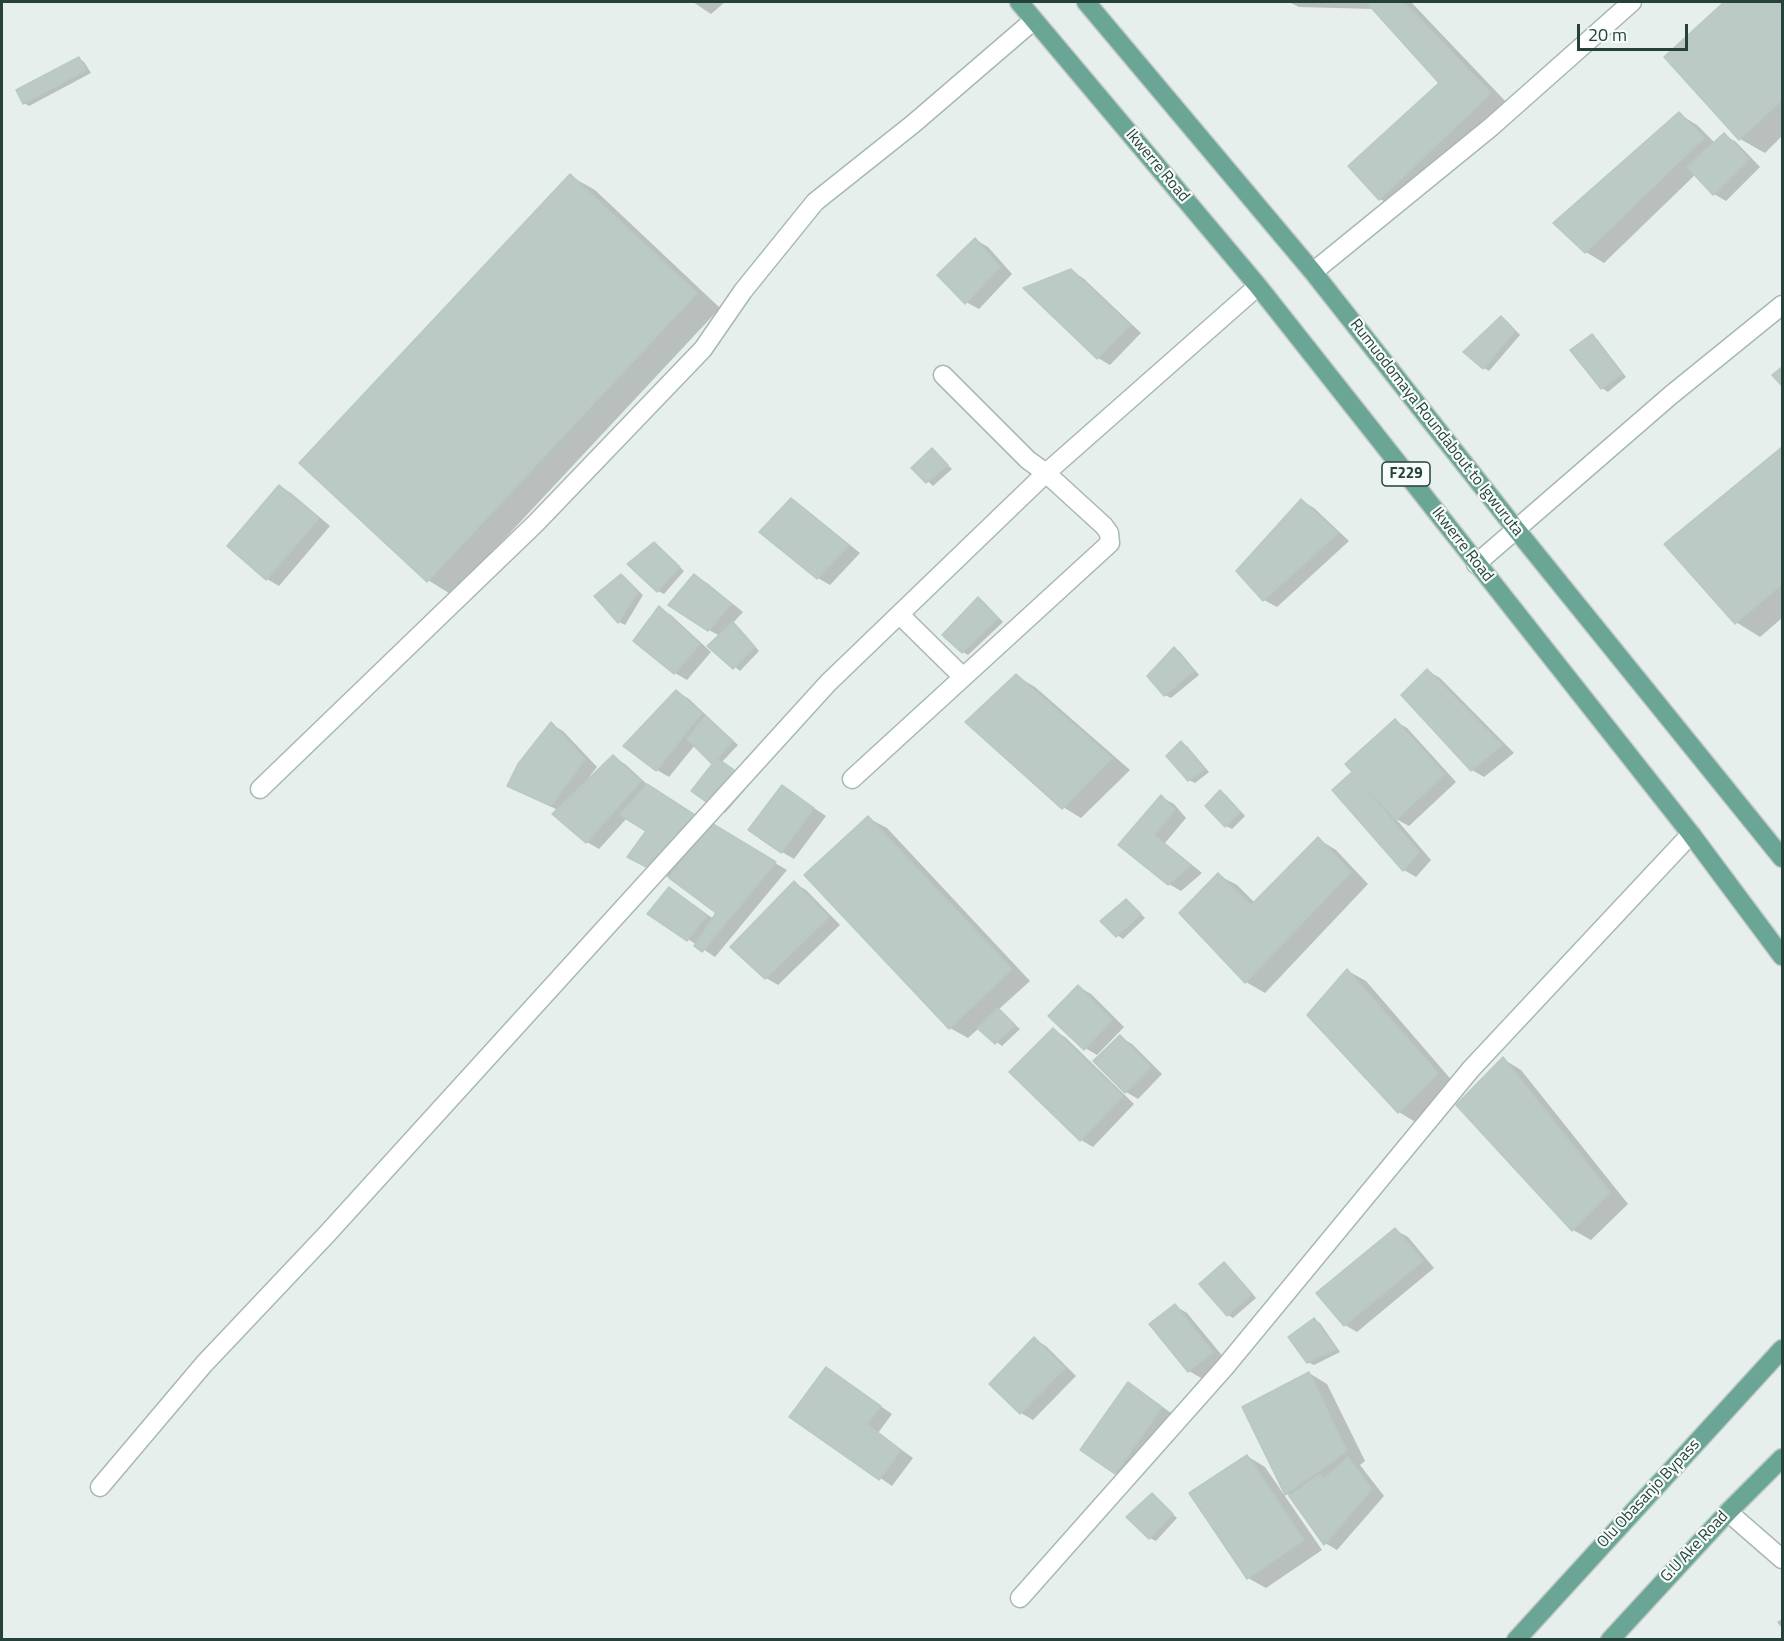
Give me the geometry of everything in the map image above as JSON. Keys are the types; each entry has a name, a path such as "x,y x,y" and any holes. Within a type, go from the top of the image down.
{"main road":[{"name":"Ikwerre Road","path":"1019,2 1258,286 1691,834 1782,956"},
{"name":"Rumuodomaya Roundabout to Igwuruta","path":"1086,2 1312,272 1515,528 1782,858"},
{"name":"Olu Obasanjo Bypass","path":"1516,1640 1782,1349"},
{"name":"G.U Ake Road","path":"1610,1640 1728,1512 1782,1458"}],"street":[{"path":"1312,272 1491,127 1632,2"},
{"path":"260,789 536,523 703,349 743,291 815,202 913,124 1034,20"},
{"path":"100,1487 204,1364 327,1234 828,683 1046,473 1258,286"},
{"path":"1476,564 1671,395 1782,305"},
{"path":"852,779 1110,543 1109,533 1104,526 1046,473 1028,460 943,375"},
{"path":"900,615 963,677"},
{"path":"1020,1598 1226,1367 1471,1069 1691,834"},
{"path":"1728,1512 1782,1559"}],"building":[{"path":"1366,2 1404,2 1491,93 1379,200 1348,166 1439,83"},
{"path":"1724,2 1782,2 1782,100 1739,140 1664,57"},
{"path":"79,57 86,70 23,104 16,90"},
{"path":"1679,112 1704,138 1585,253 1553,223"},
{"path":"1724,133 1749,159 1713,195 1687,167"},
{"path":"570,174 697,293 427,582 299,463"},
{"path":"975,238 1000,267 965,304 937,275"},
{"path":"1071,269 1130,325 1097,359 1023,288"},
{"path":"1501,316 1515,331 1483,369 1463,352"},
{"path":"1592,334 1622,374 1601,389 1570,350"},
{"path":"1782,367 1782,386 1772,375"},
{"path":"1782,447 1782,584 1735,624 1664,544"},
{"path":"932,448 948,465 926,483 911,468"},
{"path":"279,485 319,518 266,580 227,546"},
{"path":"791,498 849,545 817,579 759,532"},
{"path":"1301,499 1338,533 1263,601 1236,571"},
{"path":"654,542 680,567 657,592 627,564"},
{"path":"621,574 638,591 618,623 594,596"},
{"path":"694,574 731,604 708,631 668,605"},
{"path":"978,597 998,618 962,653 942,635"},
{"path":"659,606 700,644 674,674 633,641"},
{"path":"733,622 755,647 733,669 707,646"},
{"path":"1174,647 1194,671 1164,696 1147,676"},
{"path":"1427,669 1502,745 1471,771 1401,695"},
{"path":"1016,674 1112,758 1062,809 965,722"},
{"path":"676,690 702,713 656,771 623,746"},
{"path":"705,716 733,741 712,764 687,739"},
{"path":"1395,719 1445,774 1396,820 1345,764"},
{"path":"551,722 585,759 551,806 507,786 518,764"},
{"path":"1181,741 1205,769 1188,781 1166,756"},
{"path":"613,755 641,781 586,843 552,814"},
{"path":"717,758 747,779 719,811 691,791"},
{"path":"1352,772 1419,852 1403,871 1332,790"},
{"path":"647,784 701,819 664,876 627,857 646,831 620,815"},
{"path":"782,785 814,808 781,853 748,830"},
{"path":"1220,790 1240,812 1225,827 1205,806"},
{"path":"1161,795 1175,810 1154,835 1191,865 1168,885 1118,845"},
{"path":"868,816 1012,969 949,1029 804,875"},
{"path":"708,821 776,862 702,952 694,946 716,913 669,878"},
{"path":"1318,837 1351,872 1245,983 1179,913 1218,873 1251,905"},
{"path":"794,881 829,917 765,979 730,947"},
{"path":"669,887 707,915 687,941 647,914"},
{"path":"1126,899 1141,914 1116,937 1100,921"},
{"path":"1347,969 1438,1073 1398,1113 1307,1015"},
{"path":"1078,985 1112,1020 1084,1050 1048,1016"},
{"path":"998,1008 1015,1025 995,1044 977,1028"},
{"path":"1053,1028 1123,1096 1080,1141 1009,1072"},
{"path":"1120,1035 1151,1067 1125,1093 1093,1061"},
{"path":"1503,1057 1610,1192 1572,1231 1456,1105"},
{"path":"1395,1228 1423,1261 1344,1326 1316,1293"},
{"path":"1224,1262 1252,1294 1227,1316 1199,1284"},
{"path":"1175,1304 1213,1352 1188,1372 1149,1324"},
{"path":"1314,1318 1336,1349 1307,1363 1288,1337"},
{"path":"1034,1337 1065,1368 1020,1414 989,1384"},
{"path":"826,1367 881,1406 867,1424 901,1450 879,1480 789,1417"},
{"path":"1309,1372 1347,1451 1285,1495 1242,1407"},
{"path":"1128,1382 1162,1407 1115,1474 1080,1450"},
{"path":"1247,1455 1304,1540 1247,1579 1189,1493"},
{"path":"1348,1457 1372,1489 1324,1545 1289,1496 1319,1474 1324,1479"},
{"path":"1152,1493 1173,1514 1149,1539 1126,1517"}]}
